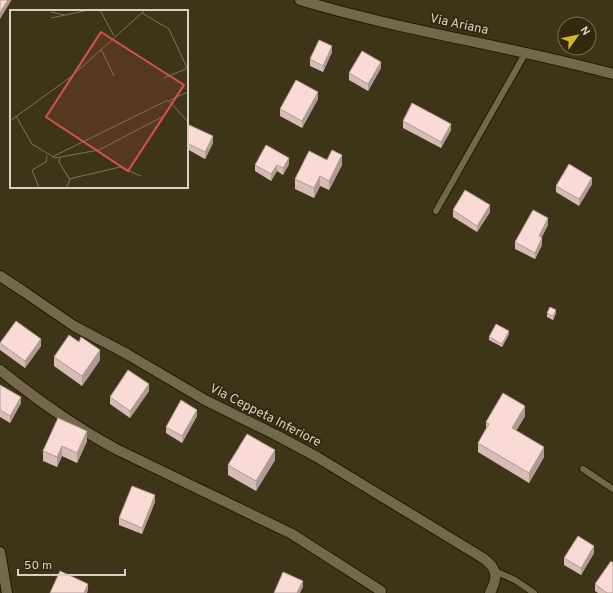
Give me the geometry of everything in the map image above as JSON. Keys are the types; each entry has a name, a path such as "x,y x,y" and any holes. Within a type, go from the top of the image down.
{"street":[{"name":"Via Ariana","path":"300,0 375,21 526,52 613,74"},
{"name":"Via Ceppeta Inferiore","path":"0,276 81,330 127,354 205,400 317,457 483,558 490,563 495,571"},
{"path":"0,370 97,438 116,449 292,534 381,591"},
{"path":"0,552 7,593"},
{"path":"490,593 496,581 495,571"}],"lane":[{"path":"436,211 526,52"},
{"path":"583,470 613,489"},
{"path":"495,571 515,580 534,593"}],"building":[{"path":"0,0 8,0 0,13"},
{"path":"319,40 332,46 323,66 310,59"},
{"path":"362,51 381,62 368,84 349,73"},
{"path":"296,80 318,92 302,121 280,109"},
{"path":"412,103 451,124 441,142 403,121"},
{"path":"188,124 213,136 205,152 188,144"},
{"path":"266,145 289,158 283,168 277,165 271,174 255,165"},
{"path":"332,150 342,155 329,181 320,176 314,188 295,179 309,151 327,160"},
{"path":"569,164 592,178 579,199 556,186"},
{"path":"465,190 490,205 477,226 453,210"},
{"path":"533,210 548,218 539,236 542,238 535,253 515,242"},
{"path":"550,307 556,310 553,316 547,313"},
{"path":"16,321 41,339 25,361 0,343"},
{"path":"496,324 509,331 502,344 489,337"},
{"path":"69,335 79,342 81,337 100,350 82,376 54,357"},
{"path":"128,370 149,384 130,411 110,397"},
{"path":"0,385 21,397 10,416 0,410"},
{"path":"503,393 525,406 512,428 544,447 529,473 478,443 489,424 486,422"},
{"path":"181,400 197,410 182,436 166,427"},
{"path":"58,418 87,431 77,453 62,446 57,457 43,451"},
{"path":"247,434 275,450 256,481 228,465"},
{"path":"132,486 155,495 142,528 119,518"},
{"path":"578,536 594,546 581,568 564,558"},
{"path":"611,561 613,563 613,593 607,593 595,584"},
{"path":"60,571 88,584 84,593 50,593"},
{"path":"283,572 303,581 297,593 274,593"}]}
